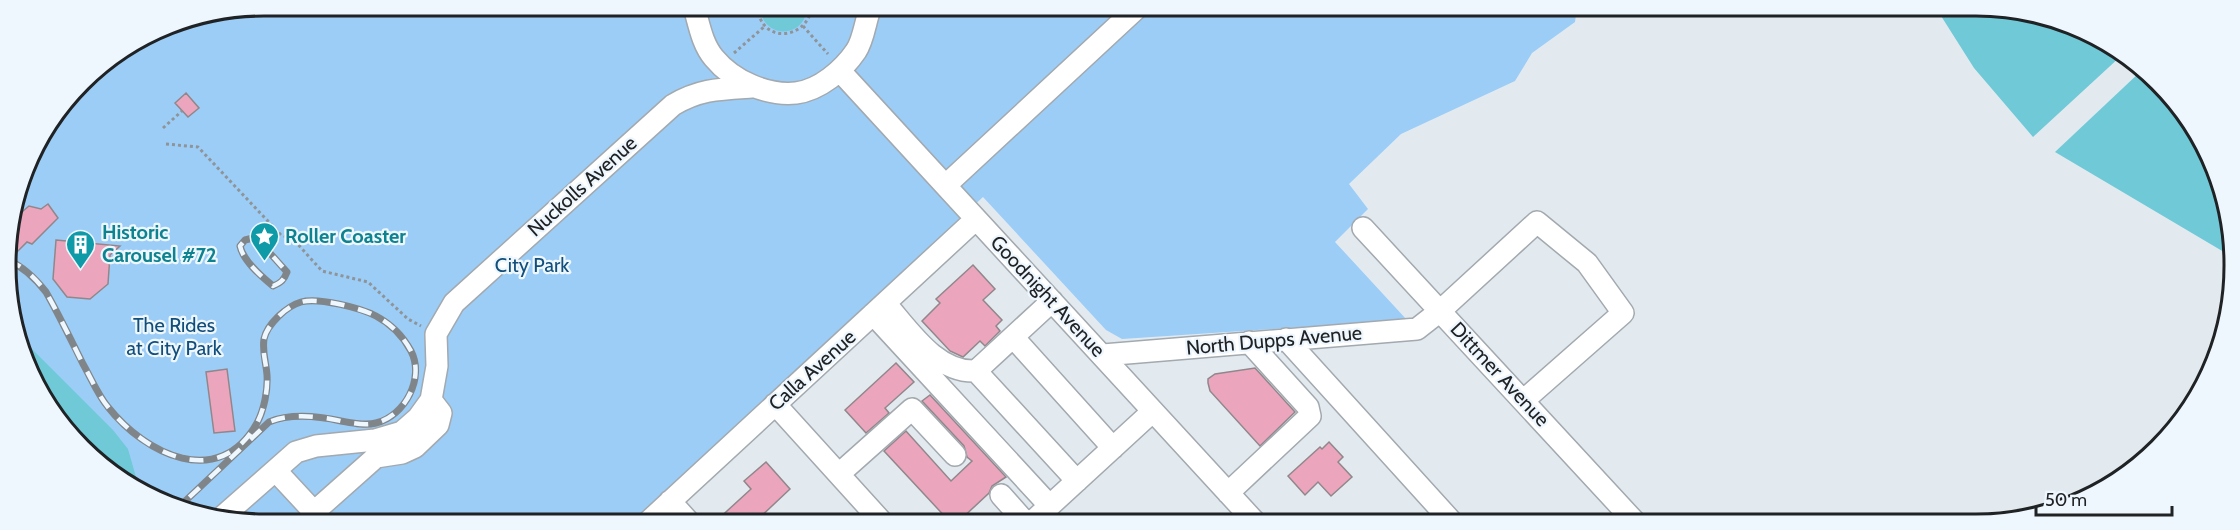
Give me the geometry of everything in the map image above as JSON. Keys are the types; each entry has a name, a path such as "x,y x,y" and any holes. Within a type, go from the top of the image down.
{"street":[{"path":"697,16 704,42 714,58 752,87"},
{"name":"Nuckolls Avenue","path":"436,334 454,303 672,105 690,95 709,90 752,87 796,93 813,88 858,49 868,16"},
{"path":"946,185 1128,16"},
{"name":"Goodnight Avenue","path":"838,67 1228,493 1243,514"},
{"name":"Calla Avenue","path":"656,514 976,219"},
{"name":"North Dupps Avenue","path":"1102,355 1417,328 1440,311 1537,222 1587,263 1623,313 1524,400"},
{"name":"Dittmer Avenue","path":"1363,228 1628,514"},
{"path":"926,360 963,372 976,371 1052,301"},
{"path":"879,308 1049,506"},
{"path":"231,511 296,452 316,446 375,440 402,432 418,418 431,400 437,366 436,334"},
{"path":"1013,337 1113,448"},
{"path":"1286,339 1445,514"},
{"path":"1228,493 1305,422 1310,411 1249,342"},
{"path":"976,371 1077,481"},
{"path":"276,471 314,512 376,457 402,453 415,447 429,435 438,425 441,413 431,400"},
{"path":"775,404 875,514"},
{"path":"838,474 912,408 954,455"},
{"path":"1040,514 1153,411"},
{"path":"1000,495 1018,514"},
{"path":"670,501 682,514"}],"path":[{"path":"760,16 765,26 783,34 799,30 809,16"},
{"path":"730,56 765,26"},
{"path":"803,26 838,67"},
{"path":"163,128 182,111"},
{"path":"166,144 198,147 281,235 293,239 322,271 368,282 408,319 436,334"}],"green space":[{"name":"City Park","path":"265,16 1576,16 1575,22 1532,53 1515,81 1401,134 1349,184 1368,209 1335,242 1407,320 1122,339 1106,330 983,197 641,514 265,514 217,509 170,495 127,472 101,452 78,429 58,403 35,360 21,313 17,281 17,249 21,217 35,170 58,127 78,101 101,78 127,58 170,35 217,21"}],"shaded area":[{"path":"762,16 805,16 800,25 792,30 784,31 775,30"},
{"path":"1941,16 1991,17 2039,25 2070,35 2116,60 2033,137 1974,68"},
{"path":"2136,76 2162,101 2182,127 2198,155 2215,201 2223,252 2055,152"},
{"path":"31,348 113,430 128,449 136,477 101,452 78,429 58,403 42,375"}],"building":[{"path":"186,93 199,108 188,117 175,103"},
{"path":"48,204 58,218 32,244 27,242 17,252 22,212 29,206 41,209"},
{"name":"Historic Carousel #72","path":"56,240 120,246 110,255 108,284 90,299 67,297 53,279"},
{"path":"973,265 995,289 983,300 1002,320 996,326 1000,331 985,346 980,341 963,357 950,351 922,321 940,303 936,299"},
{"path":"896,363 914,382 885,408 889,413 866,433 845,410"},
{"path":"1255,368 1295,412 1260,446 1210,391 1208,383 1208,379 1215,374"},
{"path":"227,369 235,431 214,433 206,372"},
{"path":"930,395 1006,477 992,486 989,493 967,514 943,514 884,451 906,431 951,481 972,461 967,457 964,446 922,401"},
{"path":"1329,442 1343,457 1338,462 1352,477 1331,496 1318,482 1305,495 1288,476 1320,447 1322,449"},
{"path":"766,462 790,489 763,514 724,514 751,489 744,481"}],"railway":[{"path":"253,238 259,241 287,272 278,284 273,286 254,268 242,252 240,246 245,240 253,238"},
{"path":"16,264 29,273 46,292 108,407 123,424 142,439 161,451 182,458 203,460 223,456 241,444 257,423 264,406 267,387 264,339 273,322 296,304 318,301 360,310 387,323 404,340 411,351 416,373 410,394 396,413 376,423 367,424 305,416 286,417 269,422 186,500"}],"place":[{"name":"Roller Coaster","path":"264,262"},
{"name":"Historic Carousel #72","path":"81,270"}],"park label":[{"name":"The Rides at City Park","path":"174,336"}]}
